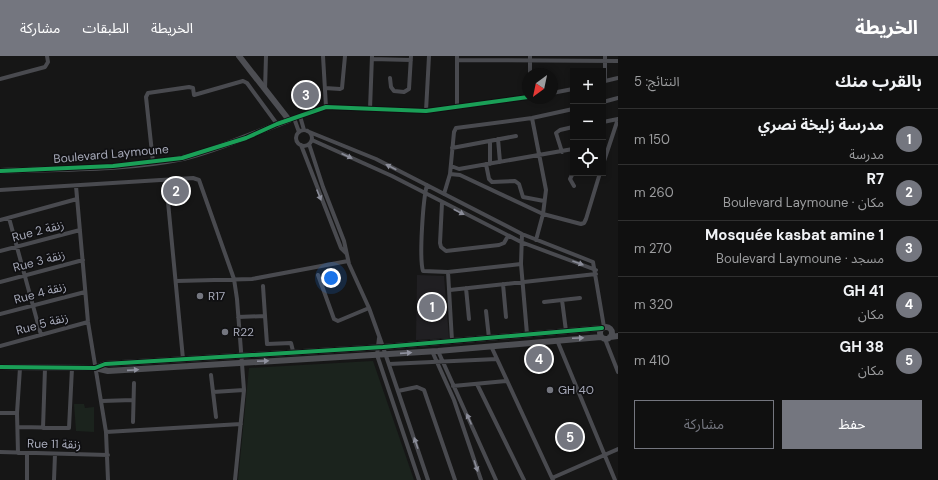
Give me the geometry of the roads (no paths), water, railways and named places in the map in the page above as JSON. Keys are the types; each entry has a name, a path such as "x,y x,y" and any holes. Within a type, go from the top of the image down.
{"street":[{"path":"0,79 45,67 48,62 47,56"},
{"path":"239,56 265,90 292,119 299,132"},
{"path":"265,90 266,56"},
{"path":"323,56 326,107"},
{"path":"325,88 342,88 345,56"},
{"path":"426,111 429,56"},
{"path":"370,109 372,58 411,58 410,85 407,91 394,91 391,87 390,78"},
{"path":"457,107 457,58 605,58 618,61"},
{"path":"605,58 605,68"},
{"path":"606,81 618,78"},
{"path":"153,162 146,96 148,94 189,87 193,88 194,95 243,81 247,83 277,124"},
{"path":"558,92 570,90"},
{"path":"292,119 326,107 426,111 522,98"},
{"path":"606,101 618,98"},
{"path":"444,194 450,174 454,132 456,128 532,118 570,110"},
{"path":"300,116 306,130 311,134 312,140 309,144 301,145"},
{"path":"532,118 546,190 543,214 536,240"},
{"name":"Boulevard Laymoune","path":"0,171 113,166 182,158 218,148 292,119"},
{"path":"606,121 618,119"},
{"path":"606,149 618,119"},
{"path":"562,152 556,133 560,130 570,128"},
{"path":"299,132 306,130 376,159 522,234 592,261 596,272 604,328 600,332 605,338 618,372"},
{"path":"299,132 296,139 301,145 341,248 346,254"},
{"path":"452,148 516,136"},
{"path":"498,139 500,162"},
{"path":"312,140 392,176 424,194 508,236 596,272"},
{"path":"490,141 488,164 489,179 492,182 515,181 519,184 523,197 544,201"},
{"path":"309,144 323,187 344,241 348,261 369,308 380,338 380,347 377,355 419,480"},
{"path":"451,166 460,169 570,151"},
{"path":"450,174 460,175 543,214 581,224 584,223 599,176"},
{"path":"572,176 570,179 574,186"},
{"path":"0,190 193,178 200,180 234,279 244,390 235,480"},
{"path":"166,180 184,359"},
{"path":"76,186 88,322 106,432 108,480"},
{"path":"427,186 424,194 422,269 425,272 448,272 521,264"},
{"path":"0,220 77,198"},
{"path":"442,203 440,243 446,251 498,245 504,243 508,236"},
{"path":"9,218 41,335"},
{"name":"Rue 2 زنقة","path":"0,251 80,230"},
{"path":"522,234 521,264 527,334"},
{"name":"Rue 3 زنقة","path":"0,282 83,260"},
{"path":"177,281 265,277 348,261"},
{"path":"448,272 452,341"},
{"path":"450,290 596,272"},
{"path":"318,275 334,319 338,321 369,308"},
{"path":"503,284 506,317"},
{"path":"263,286 267,353"},
{"path":"466,288 469,319"},
{"name":"Rue 4 زنقة","path":"0,314 86,292"},
{"path":"544,302 580,298"},
{"path":"562,300 566,331"},
{"path":"486,311 489,338"},
{"path":"238,317 265,316"},
{"name":"Rue 5 زنقة","path":"0,346 88,322"},
{"path":"604,328 611,331 605,338"},
{"path":"95,368 105,364 293,351 380,347 527,334 618,328"},
{"path":"0,367 95,368 105,371 377,355 618,336"},
{"path":"556,340 615,480"},
{"path":"267,344 291,343 293,351"},
{"path":"491,346 506,382 552,479 618,449"},
{"path":"380,347 386,354 428,480"},
{"path":"435,351 443,362 452,387 466,436 481,480"},
{"path":"435,351 437,362 452,387 496,480"},
{"path":"389,364 497,359"},
{"path":"18,453 19,427 17,413 20,368"},
{"path":"43,428 45,368"},
{"path":"19,427 69,428 72,368"},
{"path":"211,375 216,417"},
{"path":"452,387 506,382"},
{"path":"133,422 134,383"},
{"path":"477,384 524,480"},
{"path":"398,391 417,387 424,390 455,480"},
{"path":"213,392 244,390"},
{"path":"102,402 133,400"},
{"path":"0,413 17,413"},
{"path":"106,432 241,424"},
{"path":"466,436 471,432 475,434"},
{"path":"469,445 474,445 478,441"},
{"name":"Rue 11 زنقة","path":"0,452 108,455"},
{"path":"27,480 28,453"},
{"path":"54,480 55,454"}],"place":[{"name":"Mosquée kasbat amine 1","path":"306,95"},
{"name":"R7","path":"176,191"},
{"name":"R17","path":"200,296"},
{"name":"مدرسة زليخة نصري","path":"432,307"},
{"name":"R22","path":"225,332"},
{"name":"GH 41","path":"539,359"},
{"name":"GH 40","path":"550,390"},
{"name":"GH 38","path":"570,437"}]}
